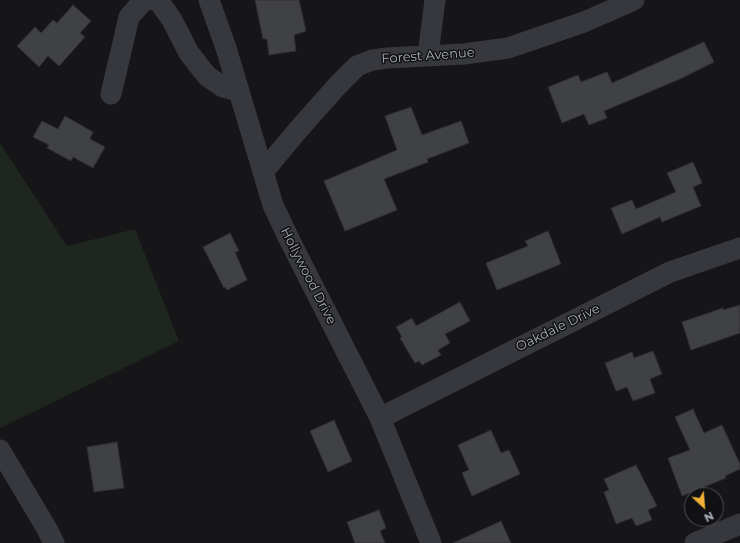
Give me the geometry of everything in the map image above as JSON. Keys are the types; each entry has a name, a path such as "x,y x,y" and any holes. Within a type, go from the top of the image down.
{"street":[{"path":"111,94 129,17 143,1 148,0"},
{"path":"158,0 172,20 189,53 207,76 223,87 239,91"},
{"name":"Hollywood Drive","path":"209,0 226,48 273,205 380,418 431,543"},
{"path":"428,55 434,0"},
{"name":"Forest Avenue","path":"262,172 323,102 357,66 372,60 387,58 464,54 508,48 584,22 634,0"},
{"name":"Oakdale Drive","path":"380,418 670,272 740,248"},
{"path":"0,450 54,543"},
{"path":"695,543 740,524"}],"shaded area":[{"path":"0,143 67,246 135,229 179,341 0,428"}],"building":[{"path":"255,0 299,0 306,31 294,35 296,51 269,55 267,39 263,39"},
{"path":"73,5 91,21 80,33 85,37 59,66 48,56 39,67 17,46 35,27 41,33 53,20 57,23"},
{"path":"704,42 714,62 680,79 604,111 607,118 589,125 584,114 562,123 548,87 578,75 581,82 607,72 612,83"},
{"path":"411,107 422,135 461,121 469,143 427,159 428,162 384,179 397,210 345,231 324,181 397,150 385,116"},
{"path":"65,116 93,132 90,139 105,147 93,168 73,157 71,161 47,148 49,145 33,137 42,121 58,129"},
{"path":"693,162 702,183 693,187 701,206 662,222 660,217 622,234 611,208 632,200 636,209 676,192 667,173"},
{"path":"548,231 561,264 497,290 486,263 528,246 525,241"},
{"path":"230,233 239,251 235,252 247,280 227,290 226,287 224,288 203,247"},
{"path":"460,302 470,321 445,334 450,343 438,350 441,355 422,365 419,361 415,363 400,338 402,337 396,327 412,318 416,326"},
{"path":"740,305 740,333 691,350 682,322 723,308 723,310"},
{"path":"653,351 662,374 650,379 655,393 633,401 627,387 616,391 605,363 632,352 634,358"},
{"path":"693,409 704,433 722,425 740,464 740,469 725,476 726,478 704,487 684,487 684,495 682,496 668,458 690,450 675,417"},
{"path":"334,420 352,461 328,472 310,431"},
{"path":"491,430 501,453 509,450 520,474 472,496 462,473 469,470 458,445"},
{"path":"117,442 124,488 94,492 87,447"},
{"path":"636,465 657,506 648,510 652,520 636,526 632,518 616,524 604,492 609,490 604,479"},
{"path":"379,510 386,528 380,531 385,543 355,543 347,522"},
{"path":"501,521 511,543 453,543"}]}
